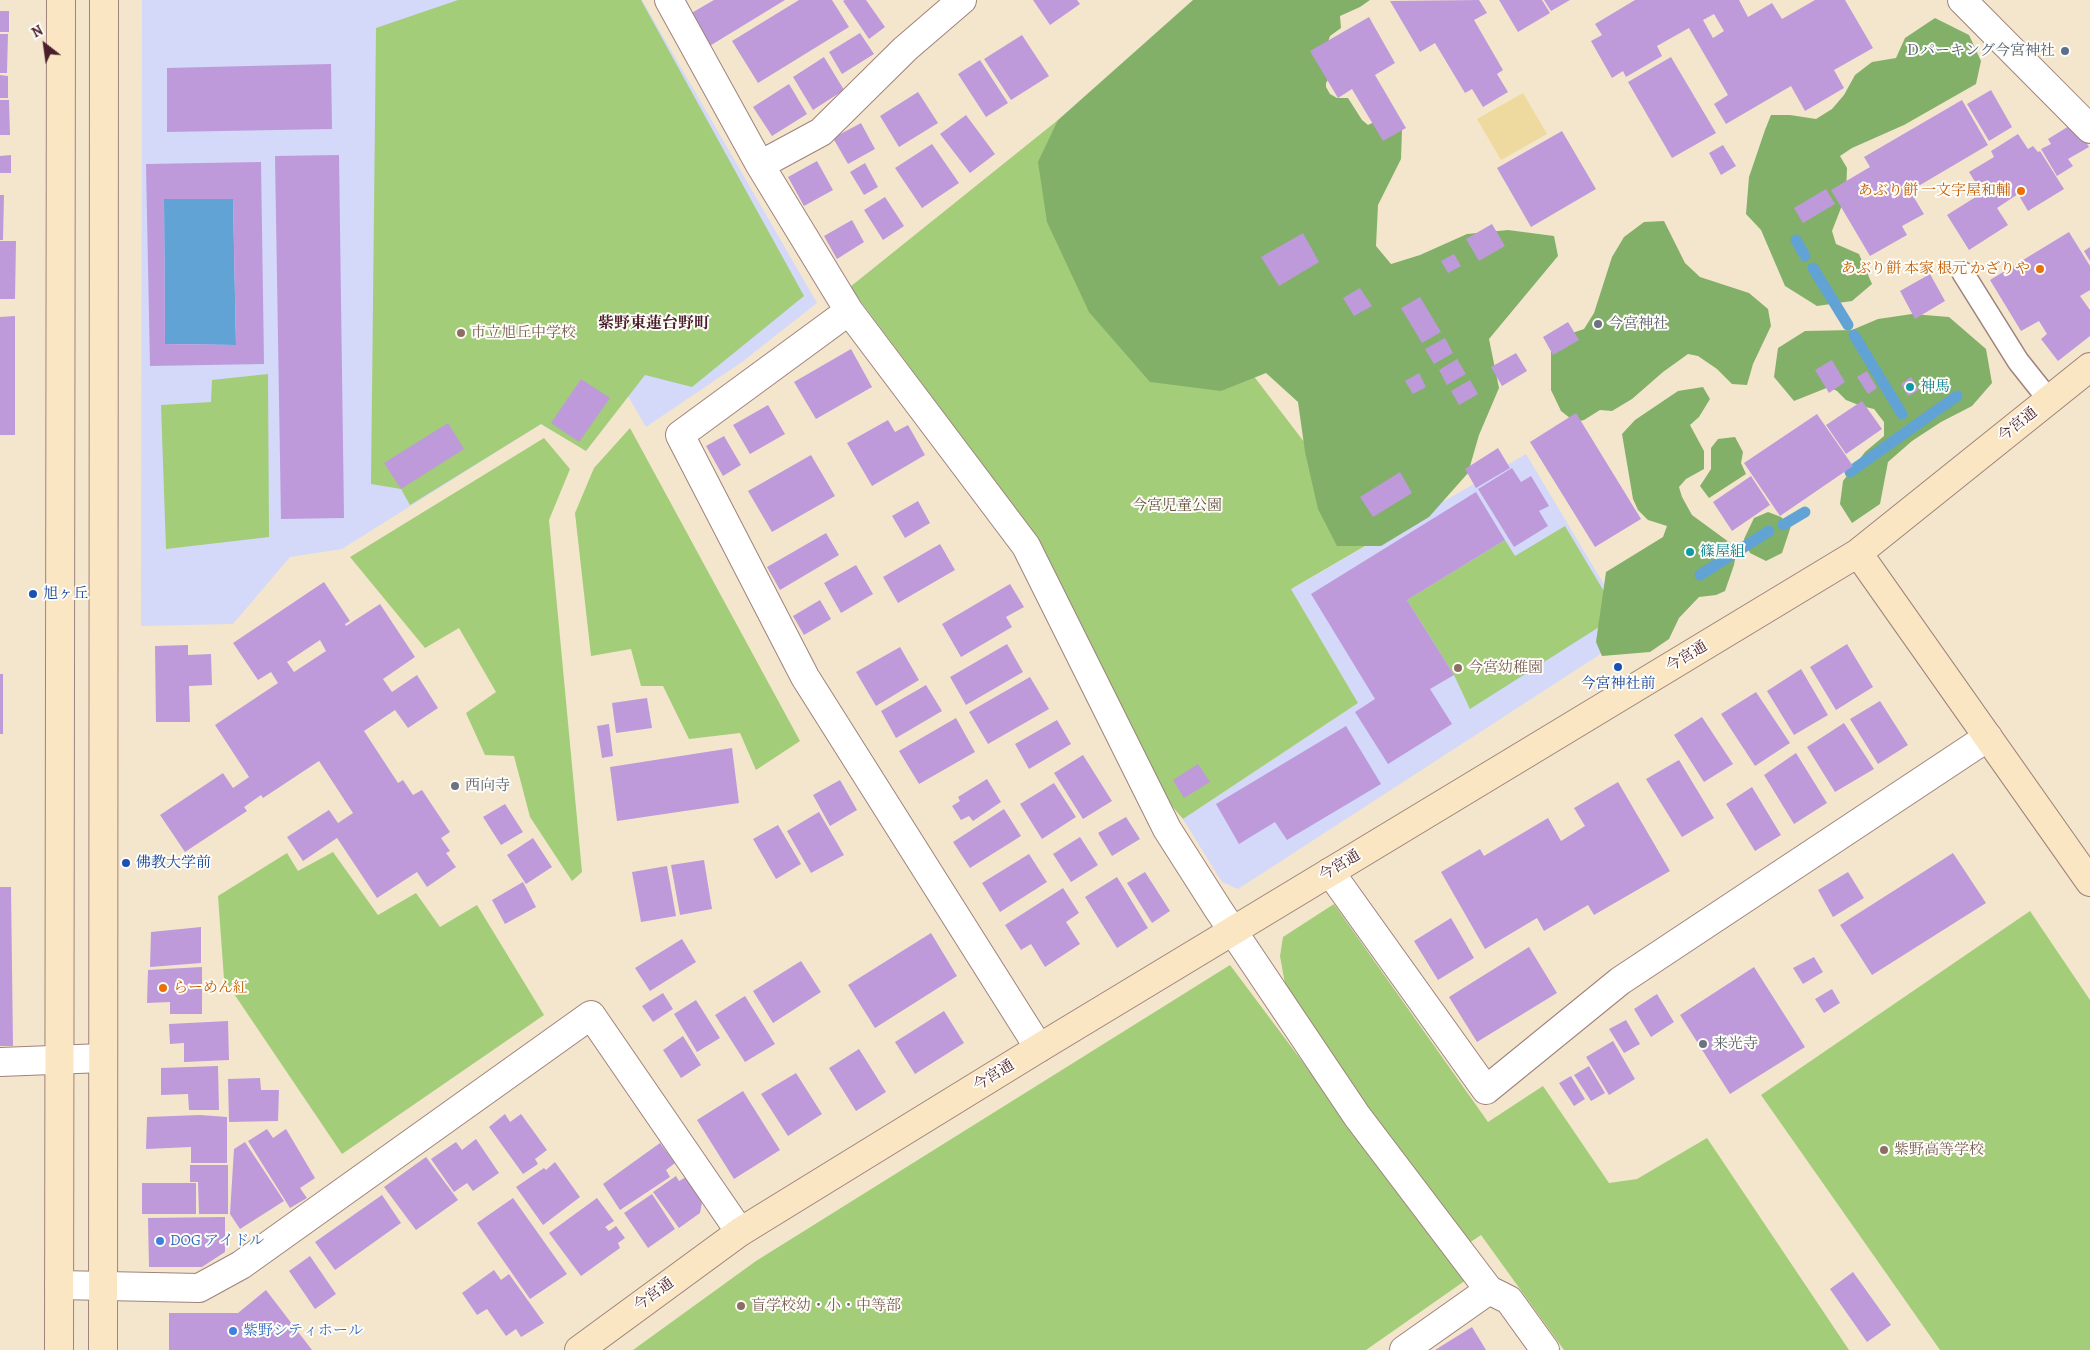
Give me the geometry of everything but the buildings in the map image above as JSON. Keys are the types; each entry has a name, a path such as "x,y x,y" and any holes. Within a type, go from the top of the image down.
{"street":[{"path":"59,1350 61,0"},
{"path":"103,1350 104,0"},
{"path":"669,0 760,165 849,311 1026,546 1167,829 1233,932 1357,1116 1489,1290 1509,1300 1544,1350"},
{"path":"760,165 820,132 906,49 962,0"},
{"path":"1962,0 2090,129"},
{"path":"849,311 680,435 805,678 1039,1048"},
{"name":"今宮通","path":"579,1350 740,1232 1039,1048 1858,553 2090,367"},
{"path":"1858,553 2090,882"},
{"path":"60,595 104,595"},
{"path":"1330,872 1486,1090 1620,981 1988,737"},
{"path":"59,1285 199,1288 242,1265 591,1015 740,1232"},
{"path":"0,1062 103,1058"},
{"path":"1404,1350 1489,1290"}],"lane":[{"path":"1963,273 2018,361 2049,400"}],"shaded area":[{"name":"市立旭丘中学校","path":"142,0 642,0 817,303 742,362 646,427 628,396 586,451 541,424 342,549 290,557 233,624 141,626"},
{"name":"今宮幼稚園","path":"1526,454 1633,633 1238,889 1222,882 1183,819 1358,703 1291,589"}],"green space":[{"path":"458,0 641,0 804,296 692,387 645,375 586,451 541,424 410,505 401,489 371,484 376,28"},
{"path":"1193,0 1370,0 1340,16 1341,28 1330,36 1325,51 1332,73 1326,83 1326,87 1330,94 1337,98 1348,98 1362,120 1368,125 1382,118 1402,129 1401,159 1378,205 1376,246 1391,264 1420,255 1467,234 1508,230 1554,236 1558,256 1489,339 1499,388 1479,435 1468,473 1429,517 1381,546 1337,546 1318,509 1305,452 1298,402 1266,373 1221,391 1150,382 1089,312 1047,222 1038,162 1058,120"},
{"path":"1935,18 1969,35 1981,61 1976,84 1904,125 1852,148 1840,156 1847,168 1846,195 1832,231 1836,244 1859,254 1872,284 1852,301 1817,306 1785,286 1761,230 1746,214 1749,177 1771,115 1790,115 1816,119 1832,109 1844,95 1855,75 1872,62 1896,58 1905,38"},
{"name":"今宮児童公園","path":"1058,120 1377,539 1291,589 1358,703 1183,819 1171,805 1033,532 850,287"},
{"path":"1664,221 1685,263 1700,277 1749,293 1768,309 1771,326 1753,364 1747,385 1732,384 1717,369 1698,356 1688,354 1663,372 1632,399 1612,411 1600,410 1584,420 1575,422 1561,411 1551,390 1551,352 1566,335 1584,329 1594,313 1612,257 1624,237 1644,222"},
{"path":"1912,314 1949,317 1986,349 1992,383 1972,406 1941,422 1912,441 1888,462 1880,504 1852,523 1840,504 1843,481 1865,452 1884,436 1884,422 1874,409 1846,400 1837,391 1829,387 1794,401 1774,377 1778,348 1805,331 1852,330 1878,319"},
{"path":"268,374 269,537 166,549 161,405 211,402 212,380"},
{"path":"1703,387 1710,399 1699,417 1690,425 1704,451 1704,469 1686,479 1679,487 1692,515 1737,548 1734,565 1725,591 1716,595 1699,597 1679,618 1669,639 1650,652 1602,656 1596,642 1606,572 1663,537 1667,526 1648,520 1638,510 1633,499 1622,434 1635,420 1678,391"},
{"path":"630,428 800,741 756,770 740,733 689,739 663,686 641,686 631,649 591,656 575,513 594,468"},
{"path":"1735,437 1743,452 1741,463 1746,474 1709,498 1700,486 1711,469 1711,448 1718,439"},
{"path":"544,438 570,469 549,520 582,872 572,881 530,817 514,756 485,755 466,713 496,692 459,628 425,648 350,557"},
{"path":"1768,512 1781,517 1791,526 1782,553 1766,561 1750,553 1744,539 1754,518"},
{"path":"1565,526 1618,615 1470,709 1454,675 1407,600 1505,540 1515,556"},
{"path":"333,852 378,915 416,893 440,927 477,905 544,1015 342,1154 224,979 218,896 287,853 298,871"},
{"path":"1334,904 1488,1122 1543,1086 1609,1183 1637,1179 1707,1138 1849,1350 1564,1350 1481,1235 1463,1247 1298,1015 1285,984 1280,956 1283,937"},
{"path":"2030,911 2090,1000 2090,1350 1940,1350 1761,1095"},
{"path":"1230,965 1466,1280 1366,1350 633,1350 756,1261"}],"sand":[{"path":"1523,93 1547,134 1501,160 1477,119"}],"water":[{"path":"164,199 233,199 236,345 165,344"}],"waterway":[{"path":"1796,240 1805,256"},
{"path":"1813,268 1848,325"},
{"path":"1854,335 1902,414"},
{"path":"1850,472 1957,396"},
{"path":"1783,525 1805,512"},
{"path":"1700,575 1769,531"}],"place":[{"name":"Ｄパーキング今宮神社","path":"2065,51"},
{"name":"あぶり餅 一文字屋和輔","path":"2021,191"},
{"name":"あぶり餅 本家 根元 かざりや","path":"2040,269"},
{"name":"今宮神社","path":"1598,324"},
{"name":"市立旭丘中学校","path":"461,333"},
{"name":"神馬","path":"1910,387"},
{"name":"篠屋組","path":"1690,552"},
{"name":"旭ヶ丘","path":"33,594"},
{"name":"今宮神社前","path":"1618,667"},
{"name":"今宮幼稚園","path":"1458,668"},
{"name":"西向寺","path":"455,786"},
{"name":"佛教大学前","path":"126,863"},
{"name":"らーめん紅","path":"163,988"},
{"name":"来光寺","path":"1703,1044"},
{"name":"紫野高等学校","path":"1884,1150"},
{"name":"DOG アイドル","path":"160,1241"},
{"name":"盲学校幼・小・中等部","path":"741,1306"},
{"name":"紫野シティホール","path":"233,1331"}],"district":[{"name":"紫野東蓮台野町","path":"654,324"}]}
